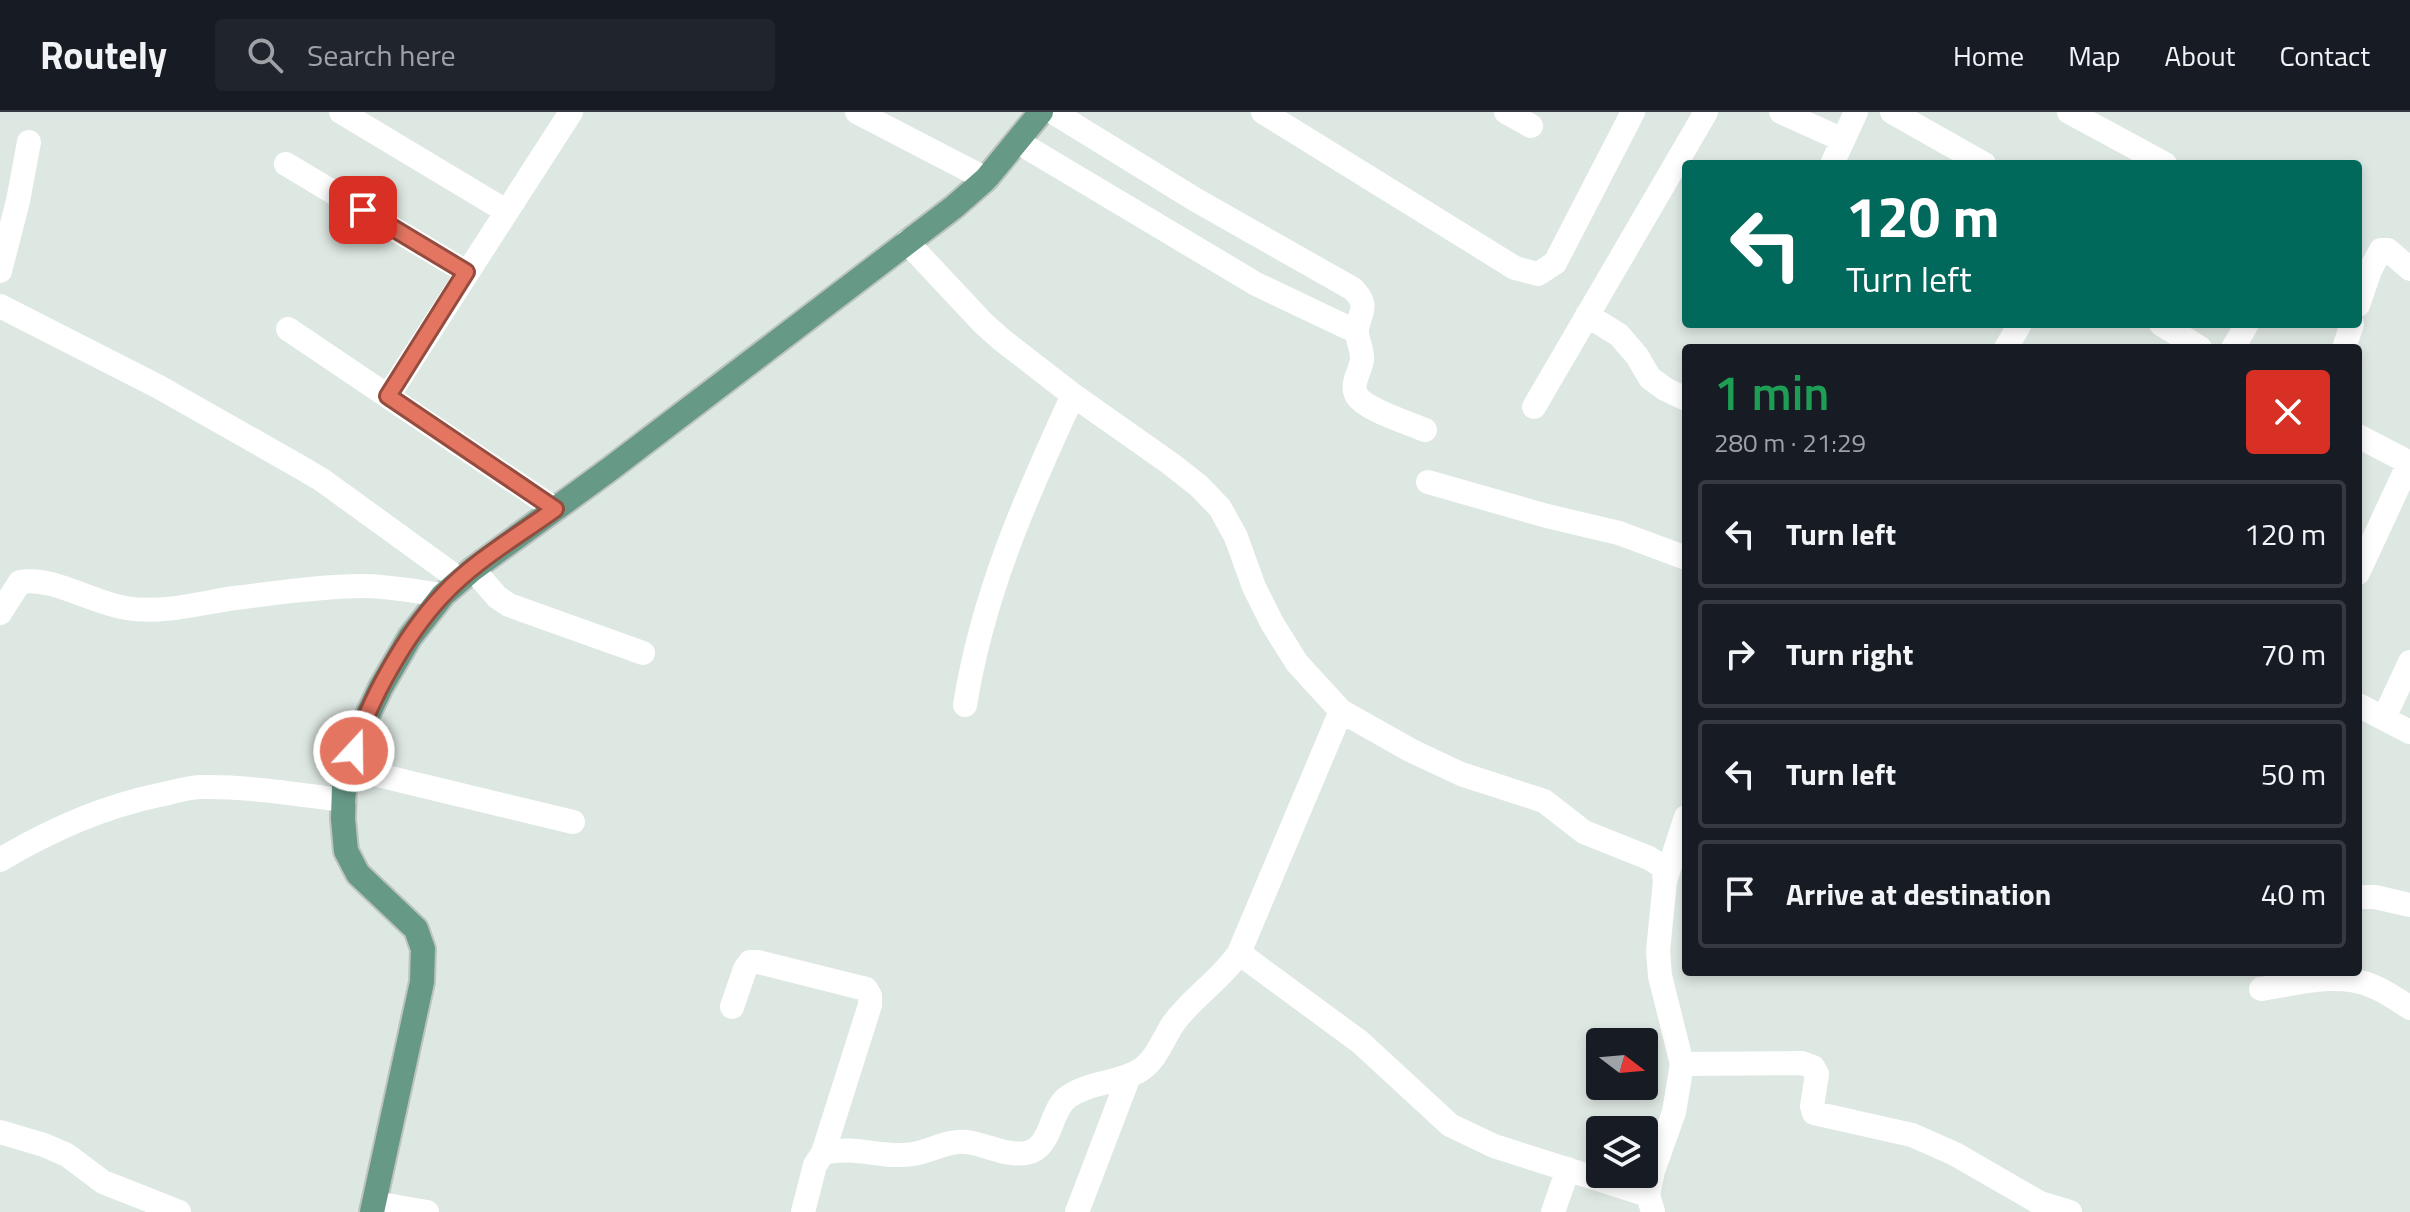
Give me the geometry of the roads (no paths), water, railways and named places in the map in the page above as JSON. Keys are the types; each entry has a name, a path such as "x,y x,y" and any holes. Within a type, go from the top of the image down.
{"main road":[{"path":"373,1207 422,982 423,949 416,929 358,874 346,851 344,785 359,733 410,637 458,581 954,207 986,179 1041,112"}],"street":[{"path":"341,112 506,211"},
{"path":"388,396 571,112"},
{"path":"857,112 986,179"},
{"path":"1053,112 1196,200 1353,289 1362,298 1363,311 1357,332 1362,362 1355,380 1355,394 1365,404 1425,430"},
{"path":"1263,112 1515,268 1538,274 1555,263 1633,112"},
{"path":"1506,112 1531,126"},
{"path":"1534,407 1706,112"},
{"path":"1834,160 1856,112"},
{"path":"1892,112 1977,160"},
{"path":"2069,112 2158,160"},
{"path":"1787,113 1843,140"},
{"path":"0,271 29,142"},
{"path":"1018,142 1256,284 1357,332"},
{"path":"286,164 466,272"},
{"path":"907,242 983,323 1073,395 1171,464 1220,508 1236,537 1254,587 1272,623 1297,663 1341,711 1410,750 1461,774 1544,801 1584,832 1649,858 1663,867 1665,881"},
{"path":"2362,293 2381,250 2388,250 2410,269"},
{"path":"0,306 159,387 322,480 458,581 509,605 643,653"},
{"path":"1587,315 1619,335 1650,378 1682,397"},
{"path":"2168,328 2194,344"},
{"path":"288,329 555,509"},
{"path":"965,705 982,621 1008,546 1030,488 1073,395"},
{"path":"2362,438 2409,463 2362,564"},
{"path":"1428,482 1619,533 1682,557"},
{"path":"0,613 20,582 35,580 98,601 149,610 234,598 458,581"},
{"path":"2384,718 2410,662"},
{"path":"2362,707 2410,732"},
{"path":"823,1153 846,1149 914,1154 965,1142 1014,1154 1030,1152 1040,1145 1056,1111 1066,1098 1082,1089 1129,1076 1143,1068 1189,1003 1219,979 1239,953 1341,711"},
{"path":"349,768 573,822"},
{"path":"0,860 35,839 103,809 197,787 344,800"},
{"path":"1239,953 1360,1042 1450,1125 1494,1146 1568,1169 1650,1203 1653,1171 1674,1112 1682,1064 1659,963 1659,924 1665,881 1682,829"},
{"path":"2362,897 2410,905"},
{"path":"732,1007 750,962 866,989 870,996 870,1005 823,1153 815,1165 803,1212"},
{"path":"2261,989 2350,979 2370,985 2410,1008"},
{"path":"1682,1064 1802,1063 1813,1067 1817,1074 1812,1106 1814,1113 1912,1135 1955,1154 2040,1203 2070,1212"},
{"path":"1077,1212 1129,1076"},
{"path":"0,1132 67,1155 103,1182 179,1212"},
{"path":"1553,1212 1568,1169"},
{"path":"373,1207 427,1212"}]}
